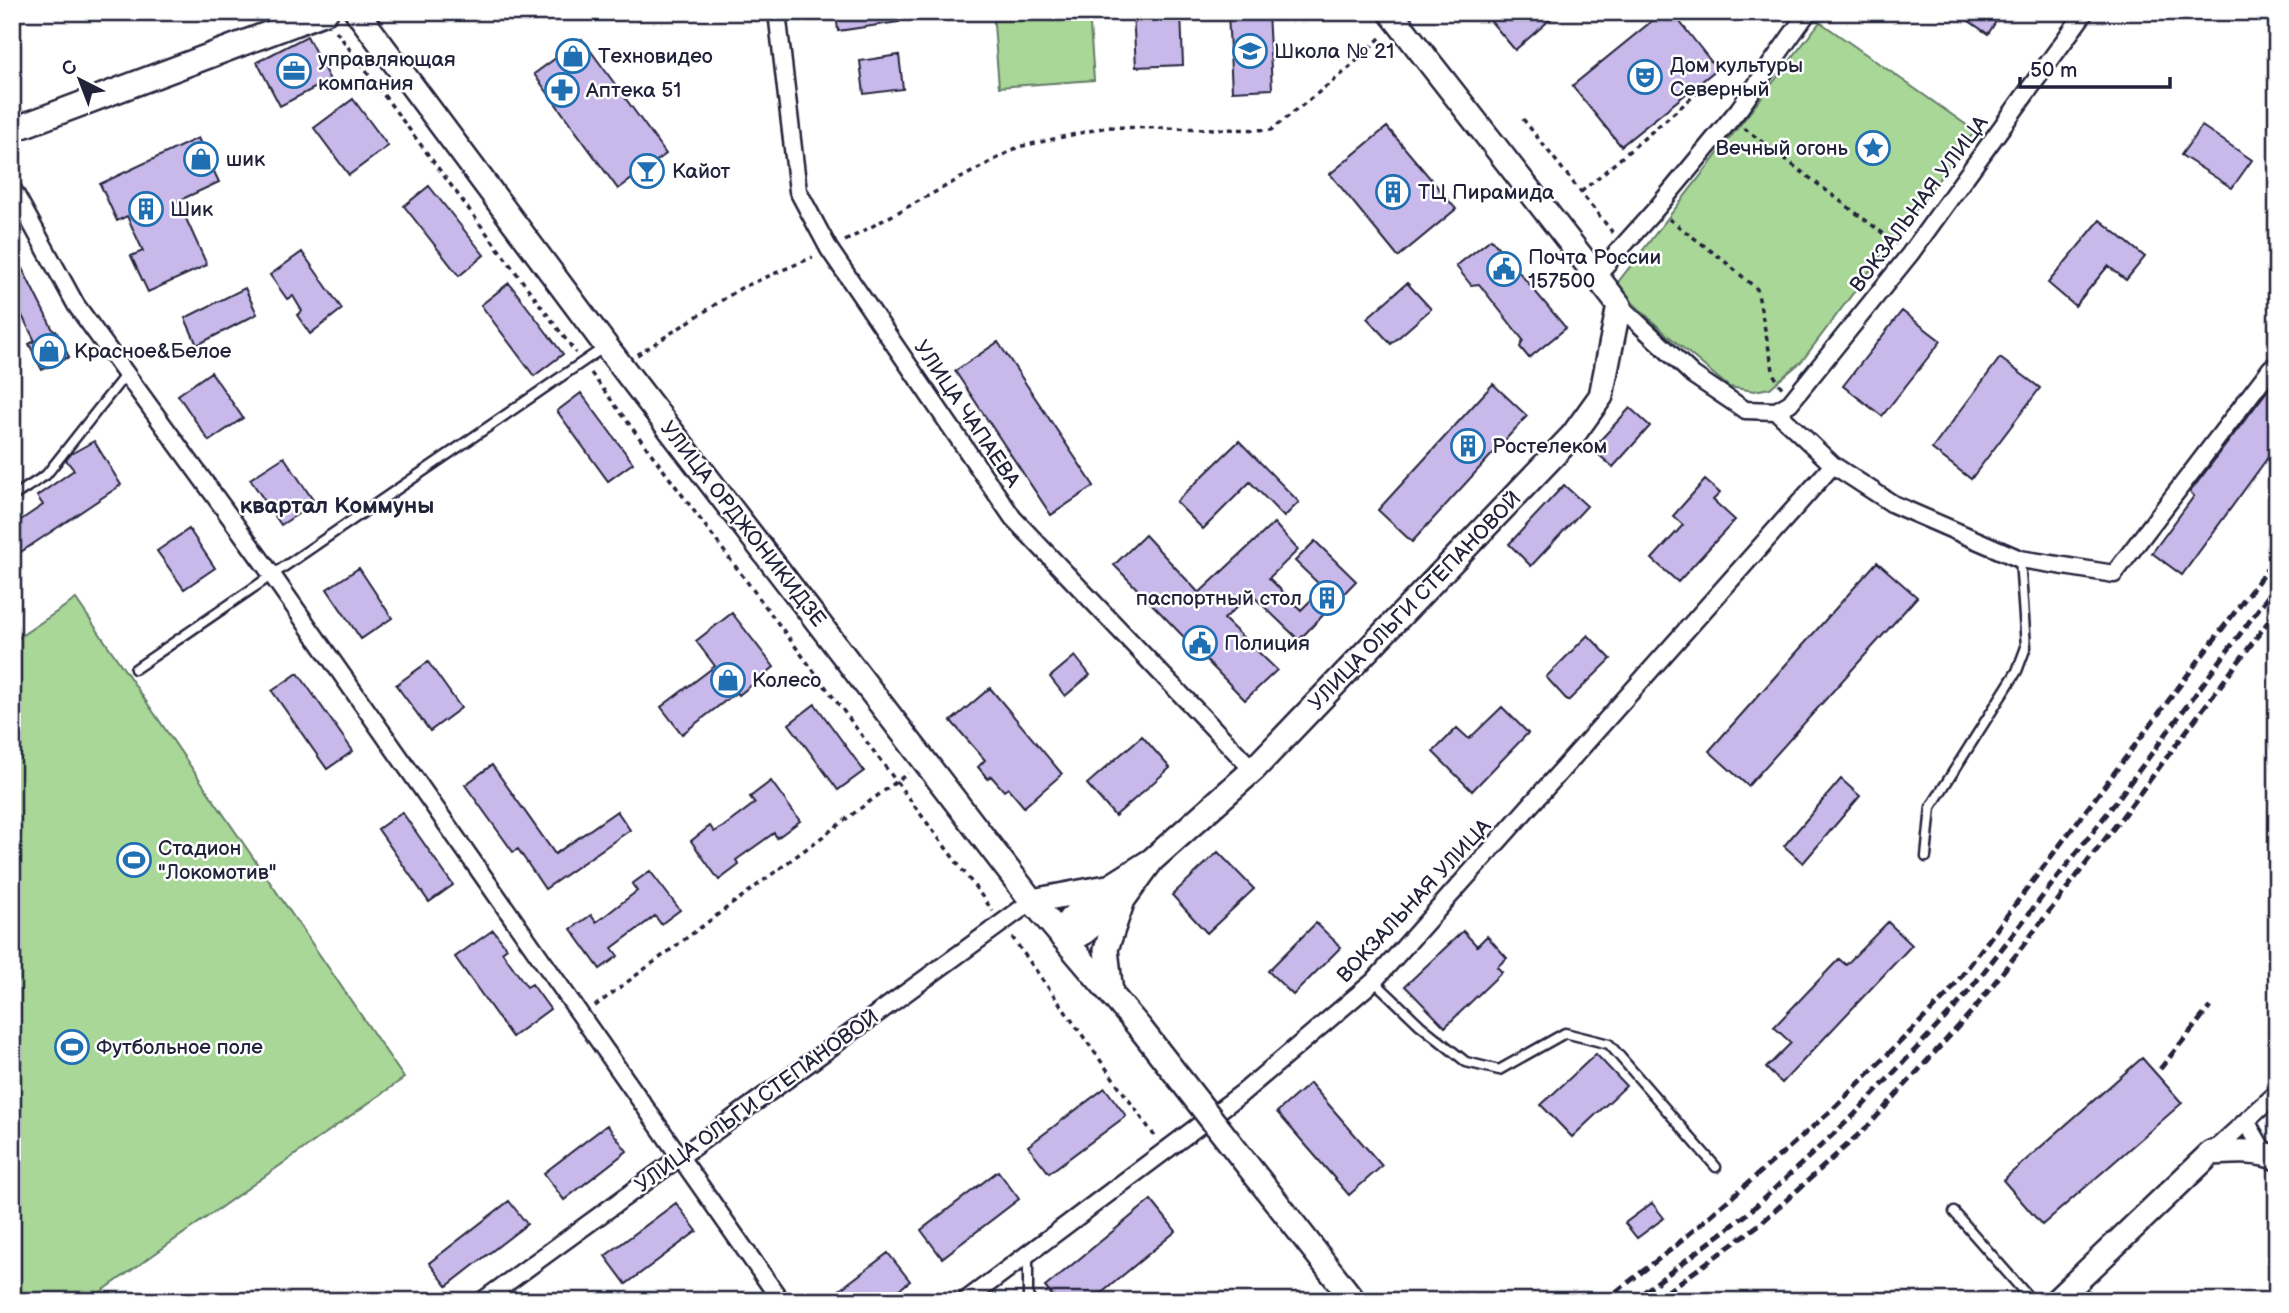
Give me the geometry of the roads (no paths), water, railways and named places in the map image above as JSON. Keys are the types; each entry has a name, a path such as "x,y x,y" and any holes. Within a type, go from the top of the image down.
{"main road":[{"name":"УЛИЦА ОРДЖОНИКИДЗЕ","path":"357,12 606,346 1032,901 1140,1028 1354,1301"},
{"path":"12,130 325,13"},
{"path":"1398,16 1619,305"},
{"name":"УЛИЦА ОЛЬГИ СТЕПАНОВОЙ","path":"1062,937 1070,919 1117,893 1253,770 1573,435 1601,396 1619,305"},
{"path":"1032,901 1117,893 1107,949 1111,993"},
{"path":"2056,1301 2211,1153 2246,1151 2270,1155"}],"street":[{"name":"УЛИЦА ЧАПАЕВА","path":"777,12 798,191 829,249 1013,518 1253,770"},
{"path":"1595,277 1731,119 1808,12"},
{"name":"ВОКЗАЛЬНАЯ УЛИЦА","path":"1783,407 1910,254 2085,12"},
{"path":"12,188 76,306 272,575 781,1301"},
{"path":"1619,305 1693,375 1745,410 1783,407 1833,464 1892,504 2020,559 2114,574 2272,368"},
{"name":"ВОКЗАЛЬНАЯ УЛИЦА","path":"965,1301 1241,1094 1374,981 1833,464"},
{"name":"УЛИЦА ОЛЬГИ СТЕПАНОВОЙ","path":"482,1301 1032,901"},
{"path":"2211,1153 2277,1093"},
{"path":"2246,1121 2270,1155"}],"lane":[{"path":"135,668 606,346"},
{"path":"12,497 46,475 125,374"},
{"path":"1926,857 1931,807 2017,671 2026,647 2020,559"},
{"path":"1374,981 1420,1025 1466,1062 1499,1070 1565,1032 1609,1044 1716,1167"},
{"path":"1954,1212 2032,1301"},
{"path":"1027,1255 1028,1296 1031,1301"}],"railway":[{"path":"1604,1301 1673,1248 1831,1111 1948,994 2277,556"},
{"path":"1632,1301 1746,1215 1854,1115 1961,1001 2109,811 2277,584"},
{"path":"1654,1301 1760,1224 1868,1126 1975,1008 2277,610"},
{"path":"2160,1069 2210,1007"}],"place":[{"name":"Школа № 21","path":"1250,51"},
{"name":"Tехновидео","path":"573,56"},
{"name":"управляющая компания","path":"294,71"},
{"name":"Дом культуры Северный","path":"1645,77"},
{"name":"Аптека 51","path":"562,90"},
{"name":"Вечный огонь","path":"1873,148"},
{"name":"шик","path":"201,159"},
{"name":"Кайот","path":"647,171"},
{"name":"ТЦ Пирамида","path":"1393,192"},
{"name":"Шик","path":"146,209"},
{"name":"Почта России 157500","path":"1504,269"},
{"name":"Красное&Белое","path":"49,351"},
{"name":"Ростелеком","path":"1468,446"},
{"name":"паспортный стол","path":"1327,598"},
{"name":"Полиция","path":"1200,643"},
{"name":"Колесо","path":"728,680"},
{"name":"Стадион \"Локомотив\"","path":"134,860"},
{"name":"Футбольное поле","path":"72,1047"}],"district":[{"name":"квартал Коммуны","path":"337,506"}]}
